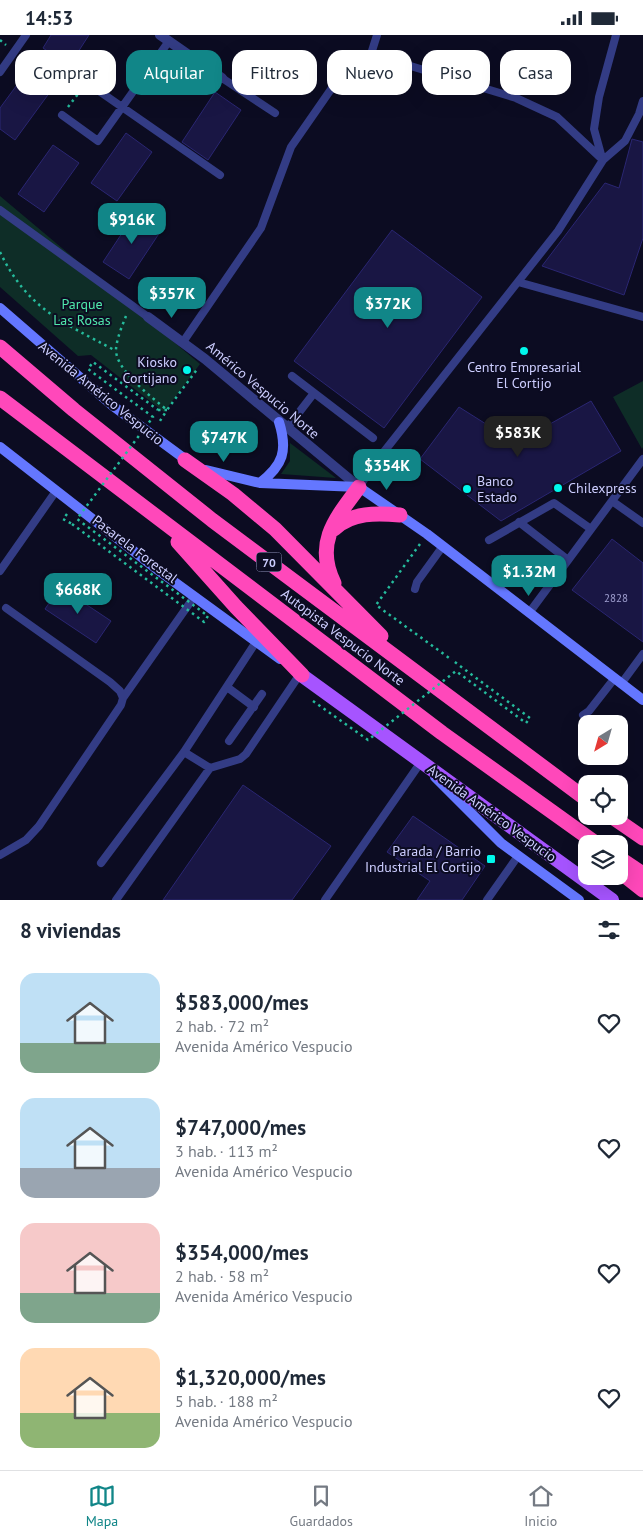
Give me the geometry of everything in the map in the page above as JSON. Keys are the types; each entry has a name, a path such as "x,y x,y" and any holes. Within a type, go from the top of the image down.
{"highway":[{"name":"Autopista Vespucio Norte","path":"0,347 154,476 578,793"},
{"name":"Autopista Vespucio Norte","path":"4,402 541,805 584,835"},
{"path":"185,460 233,494 275,529 430,683"},
{"path":"338,591 325,558 329,534 342,510 359,487"},
{"path":"329,534 341,524 356,517 380,513 400,515"},
{"path":"158,518 236,607 301,675"},
{"path":"541,805 578,838"},
{"path":"628,819 643,828"},
{"path":"625,825 643,838"},
{"path":"628,864 643,874"},
{"path":"628,878 643,890"}],"main road":[{"name":"Avenida Américo Vespucio","path":"0,308 113,407 185,460 216,474 260,483 359,487"},
{"path":"260,483 275,470 282,455 284,425"},
{"name":"Avenida Américo Vespucio","path":"0,447 194,597 612,900"},
{"path":"359,487 427,534 643,700"},
{"name":"Avenida Américo Vespucio","path":"421,762 485,830 579,900"}],"street":[{"path":"160,35 182,50"},
{"name":"Américo Vespucio Norte","path":"148,317 205,359 359,487"}],"lane":[{"path":"0,71 26,35"},
{"path":"372,50 377,35"},
{"path":"603,160 594,129 599,97 616,35"},
{"path":"62,115 98,141 169,41"},
{"path":"412,66 516,98 557,117 603,160"},
{"path":"222,78 275,113"},
{"path":"105,95 220,175"},
{"path":"183,342 260,228 291,147 327,95"},
{"path":"359,487 379,458 558,231 603,160 625,141 639,114 643,101"},
{"path":"0,210 148,317"},
{"path":"518,282 643,317"},
{"path":"292,376 373,438"},
{"path":"284,425 314,393"},
{"path":"528,613 643,459"},
{"path":"0,571 56,491"},
{"path":"612,501 643,523"},
{"path":"489,540 554,503 591,529"},
{"path":"519,522 568,560"},
{"path":"415,589 417,582 442,547"},
{"path":"0,855 26,840 40,826 121,705 123,698 194,597"},
{"path":"6,608 110,682 120,691 123,698"},
{"path":"102,863 184,752 256,642"},
{"path":"582,715 589,711 643,655"},
{"path":"116,900 210,768 240,759 246,754 301,675"},
{"path":"227,687 254,707"},
{"path":"230,741 262,694"},
{"path":"184,752 210,768"},
{"path":"325,900 421,762"},
{"path":"487,900 518,856"}],"path":[{"path":"0,40 15,50"},
{"path":"62,115 76,95"},
{"path":"0,252 26,294 46,312 116,351 128,375 167,410"},
{"path":"116,351 120,332 131,305"},
{"path":"150,435 205,359"},
{"name":"Pasarela Forestal","path":"72,524 204,623 208,616 77,519 153,417 88,369 93,362 158,410 167,410"},
{"path":"313,701 368,740 456,671 526,723 530,717 376,605 427,534"}],"green space":[{"name":"Parque Las Rosas","path":"0,196 200,364 164,412 91,355 78,356 0,287"},
{"path":"643,381 643,447 642,449 613,397"},
{"path":"290,443 336,478 281,474 290,461"}],"building":[{"path":"51,35 89,35 79,50 46,50 43,48"},
{"path":"15,88 15,95 48,95 15,140 0,129 0,108"},
{"path":"213,95 219,95 241,110 208,160 182,142"},
{"path":"126,133 152,152 117,201 91,183"},
{"path":"632,139 643,142 643,238 624,295 542,266 605,183 619,188"},
{"path":"53,145 79,163 44,212 18,194"},
{"path":"136,212 162,229 129,279 103,262"},
{"path":"392,230 482,297 384,428 294,361"},
{"path":"591,401 621,451 501,521 420,459 459,407 516,443"},
{"path":"612,539 643,563 643,642 572,590"},
{"path":"60,587 111,621 96,643 45,609"},
{"path":"243,785 331,846 292,900 163,900"},
{"path":"413,816 485,866 462,900 417,900 430,881 387,852"}],"place":[{"name":"Centro Empresarial El Cortijo","path":"524,351"},
{"name":"Kiosko Cortijano","path":"187,370"},
{"name":"Chilexpress","path":"558,488"},
{"name":"Banco Estado","path":"467,489"},
{"name":"Parada / Barrio Industrial El Cortijo","path":"491,859"}]}
